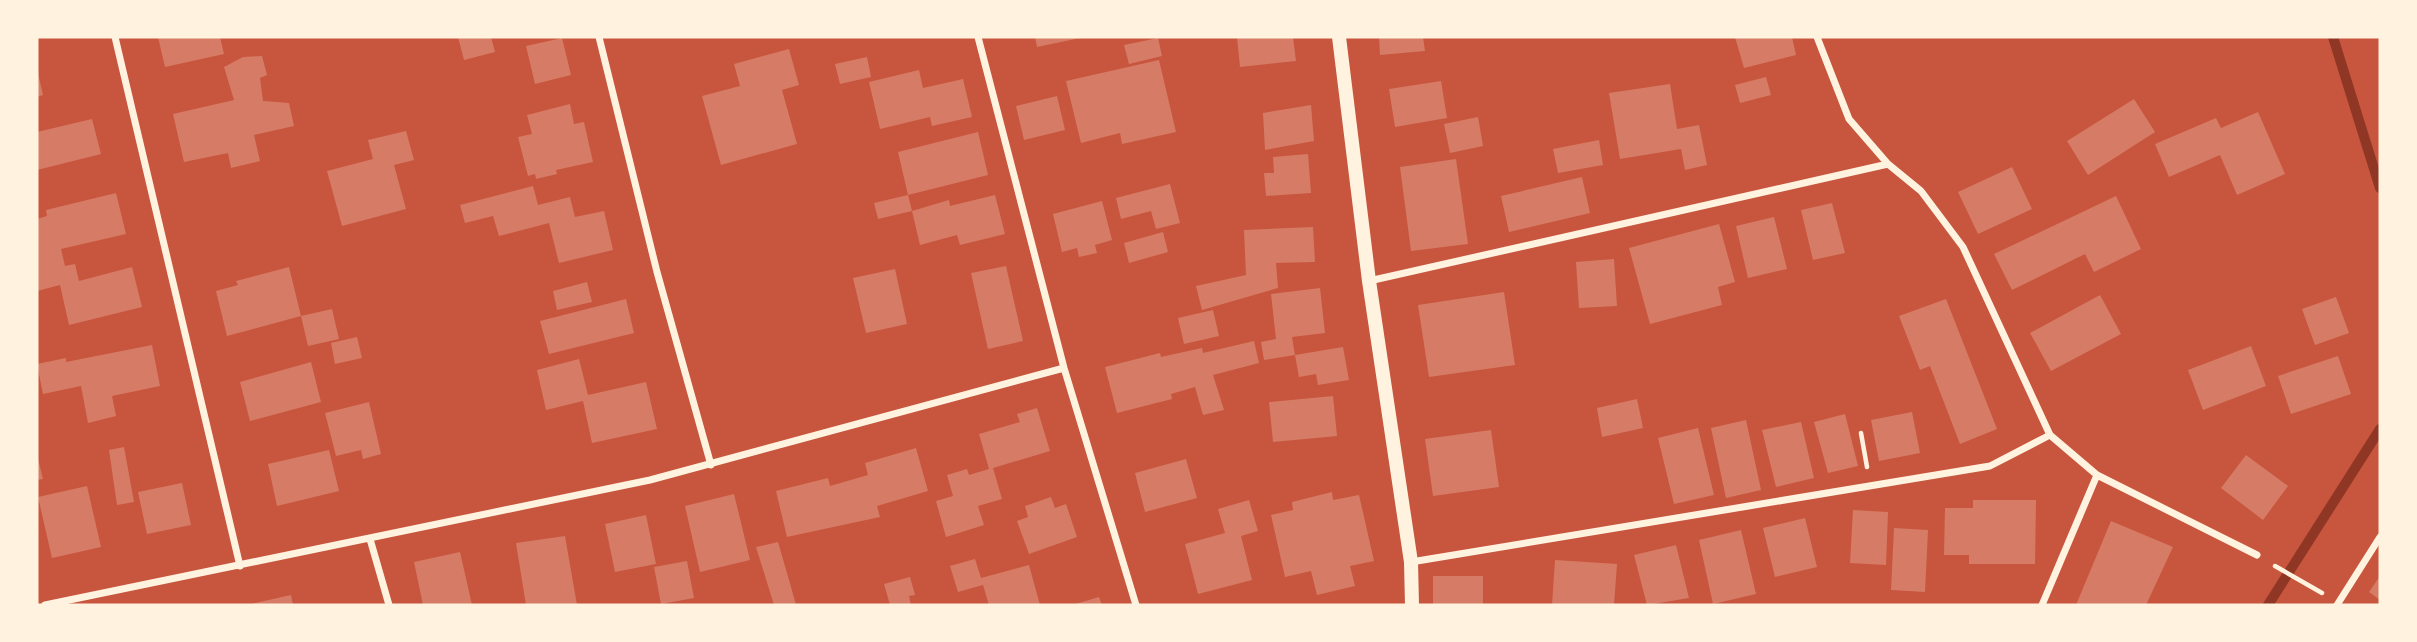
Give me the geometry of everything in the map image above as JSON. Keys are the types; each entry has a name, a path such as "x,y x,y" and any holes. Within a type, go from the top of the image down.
{"main road":[{"path":"1339,37 1369,281 1411,562 1412,605"}],"street":[{"path":"115,37 240,565"},
{"path":"599,37 657,272 711,465"},
{"path":"978,37 1063,368 1136,605"},
{"path":"1817,37 1849,119 1888,164 1921,191 1963,247 2050,435 2097,475 2257,555"},
{"path":"1369,281 1888,164"},
{"path":"46,605 370,539 711,465 1063,368"},
{"path":"1411,562 1990,466 2050,435"},
{"path":"2042,605 2097,475"},
{"path":"2337,605 2380,537"},
{"path":"370,539 389,605"}],"path":[{"path":"1861,433 1870,486"},
{"path":"2257,555 2308,585"}],"building":[{"path":"158,37 220,37 224,54 165,67"},
{"path":"458,37 491,37 495,52 464,60"},
{"path":"1035,37 1080,37 1080,38 1037,47"},
{"path":"1237,37 1293,37 1296,61 1240,67"},
{"path":"1379,37 1423,37 1425,51 1380,55"},
{"path":"1735,37 1792,37 1796,55 1744,68"},
{"path":"562,38 571,75 535,84 526,46"},
{"path":"1158,38 1162,56 1129,64 1124,45"},
{"path":"789,49 799,85 782,90 797,144 721,165 702,96 740,86 734,64"},
{"path":"262,56 267,75 260,78 263,101 289,103 294,126 254,135 260,161 231,168 228,153 184,162 173,114 234,100 224,67 243,57"},
{"path":"867,57 871,77 840,84 835,64"},
{"path":"1159,60 1176,132 1122,144 1120,133 1081,143 1066,81"},
{"path":"37,69 43,95 37,97"},
{"path":"919,70 923,88 963,79 972,117 932,126 930,117 880,129 869,82"},
{"path":"1766,77 1771,95 1740,103 1735,85"},
{"path":"1441,81 1447,118 1395,127 1389,89"},
{"path":"1670,84 1677,129 1699,125 1707,165 1685,170 1681,149 1620,159 1609,93"},
{"path":"1057,96 1065,130 1024,140 1016,106"},
{"path":"2134,99 2155,132 2088,175 2067,141"},
{"path":"570,104 574,124 584,122 593,162 556,170 557,174 536,179 535,174 528,176 518,137 532,134 527,115"},
{"path":"1311,105 1314,141 1265,150 1263,113"},
{"path":"2258,112 2285,174 2237,195 2220,155 2169,177 2155,144 2216,118 2221,128"},
{"path":"1478,117 1483,146 1450,153 1444,124"},
{"path":"92,119 101,154 37,170 37,132"},
{"path":"406,131 414,160 394,165 406,209 342,226 327,171 373,159 368,140"},
{"path":"978,132 988,175 908,195 898,152"},
{"path":"1599,140 1603,165 1558,173 1553,149"},
{"path":"1308,154 1311,193 1266,196 1264,173 1274,173 1273,157"},
{"path":"1456,159 1468,244 1411,251 1400,167"},
{"path":"2012,167 2032,209 1978,234 1958,192"},
{"path":"1582,177 1590,213 1509,232 1501,196"},
{"path":"1170,184 1180,223 1156,229 1151,211 1121,219 1116,198"},
{"path":"533,186 538,205 570,197 575,217 604,211 613,250 559,263 549,223 499,236 493,216 465,223 460,205"},
{"path":"116,193 126,234 61,249 65,266 75,264 79,281 132,267 142,307 69,325 60,285 37,291 37,219 47,216 46,210"},
{"path":"908,195 912,211 878,219 874,203"},
{"path":"995,195 1005,234 960,245 957,235 920,245 912,211 949,200 950,206"},
{"path":"2116,196 2141,249 2094,272 2085,254 2012,290 1994,254"},
{"path":"1102,201 1112,240 1095,245 1097,253 1079,257 1077,248 1062,252 1053,214"},
{"path":"1832,203 1845,253 1813,260 1801,210"},
{"path":"1774,217 1787,269 1748,278 1736,226"},
{"path":"1719,224 1735,282 1718,287 1722,305 1650,324 1629,248"},
{"path":"1313,227 1315,262 1276,263 1278,288 1202,310 1196,286 1246,275 1244,230"},
{"path":"1163,232 1168,252 1129,263 1124,243"},
{"path":"1614,259 1617,306 1579,308 1576,262"},
{"path":"1006,266 1023,341 988,349 971,273"},
{"path":"289,267 301,316 227,336 216,291 238,285 236,281"},
{"path":"895,269 907,324 866,333 853,278"},
{"path":"587,282 592,302 557,310 553,291"},
{"path":"1320,288 1325,333 1292,337 1295,355 1264,360 1261,342 1276,339 1271,294"},
{"path":"1504,292 1515,365 1429,377 1418,305"},
{"path":"2100,295 2121,334 2051,371 2030,333"},
{"path":"2336,297 2349,333 2315,345 2302,309"},
{"path":"626,299 634,333 549,354 540,321"},
{"path":"1946,299 1997,429 1960,444 1930,366 1920,370 1899,316"},
{"path":"332,309 339,339 308,346 301,316"},
{"path":"1213,310 1219,336 1184,344 1178,318"},
{"path":"357,337 362,358 335,364 331,343"},
{"path":"1254,341 1259,363 1213,375 1224,410 1203,415 1195,387 1171,394 1172,399 1117,413 1105,367 1160,353 1161,357 1202,348 1203,353"},
{"path":"152,345 160,386 112,396 116,416 88,423 81,386 43,394 37,364 66,358 66,362"},
{"path":"2251,346 2266,386 2203,410 2188,370"},
{"path":"1343,347 1349,380 1318,385 1316,374 1299,377 1295,355"},
{"path":"2338,356 2351,394 2291,414 2278,376"},
{"path":"579,359 588,395 646,382 657,429 592,443 583,401 546,410 537,370"},
{"path":"311,362 321,402 250,421 240,382"},
{"path":"1333,396 1337,436 1273,442 1269,402"},
{"path":"1637,399 1643,428 1602,437 1597,408"},
{"path":"369,402 381,454 363,459 361,450 336,456 325,413"},
{"path":"1037,408 1050,451 993,468 1002,499 978,506 984,525 946,537 936,501 953,496 947,475 967,469 969,475 989,469 979,434 1020,422 1017,414"},
{"path":"1912,412 1920,453 1879,461 1871,420"},
{"path":"1845,414 1858,466 1828,473 1814,422"},
{"path":"1746,420 1761,490 1726,498 1711,428"},
{"path":"1801,422 1814,478 1776,487 1762,430"},
{"path":"1698,428 1714,495 1674,504 1658,438"},
{"path":"1491,430 1499,487 1433,496 1425,439"},
{"path":"124,447 134,502 117,505 109,450"},
{"path":"916,448 928,491 877,506 880,517 787,537 776,491 828,478 830,486 868,475 865,463"},
{"path":"329,450 339,491 277,506 268,464"},
{"path":"37,455 43,479 37,480"},
{"path":"2246,455 2288,486 2263,520 2221,488"},
{"path":"1186,459 1197,498 1145,512 1135,473"},
{"path":"182,483 191,525 147,534 138,492"},
{"path":"87,486 101,547 52,558 38,497"},
{"path":"1332,492 1333,500 1359,495 1374,561 1350,566 1355,586 1317,595 1311,571 1285,577 1271,515 1293,510 1292,502"},
{"path":"734,494 750,560 700,572 685,506"},
{"path":"1051,497 1055,508 1066,504 1077,537 1029,554 1017,521 1028,517 1025,506"},
{"path":"1249,500 1258,531 1241,536 1252,580 1198,594 1185,544 1225,533 1218,509"},
{"path":"1973,500 2036,500 2035,564 1969,564 1969,555 1944,555 1945,508 1973,508"},
{"path":"1853,510 1888,512 1886,565 1850,563"},
{"path":"646,515 656,564 615,572 605,524"},
{"path":"1805,518 1817,567 1775,577 1763,528"},
{"path":"2111,521 2173,547 2146,605 2076,605"},
{"path":"1894,528 1928,530 1925,592 1891,590"},
{"path":"1741,530 1756,594 1713,604 1699,540"},
{"path":"565,536 577,605 526,605 516,543"},
{"path":"778,542 796,605 774,605 756,547"},
{"path":"1676,545 1689,598 1647,605 1634,555"},
{"path":"460,552 472,605 423,605 414,562"},
{"path":"975,559 981,578 1029,565 1040,605 989,605 983,585 958,592 950,566"},
{"path":"1555,560 1617,564 1614,605 1552,605"},
{"path":"687,561 694,598 661,604 654,567"},
{"path":"1433,576 1483,576 1483,605 1433,605"},
{"path":"2380,576 2380,600 2369,592"},
{"path":"910,577 915,595 909,596 911,605 890,605 884,584"},
{"path":"291,595 293,605 251,604"},
{"path":"1099,597 1102,605 1072,605"}],"waterway":[{"path":"2333,37 2380,188"},
{"path":"2268,605 2380,429"}]}
